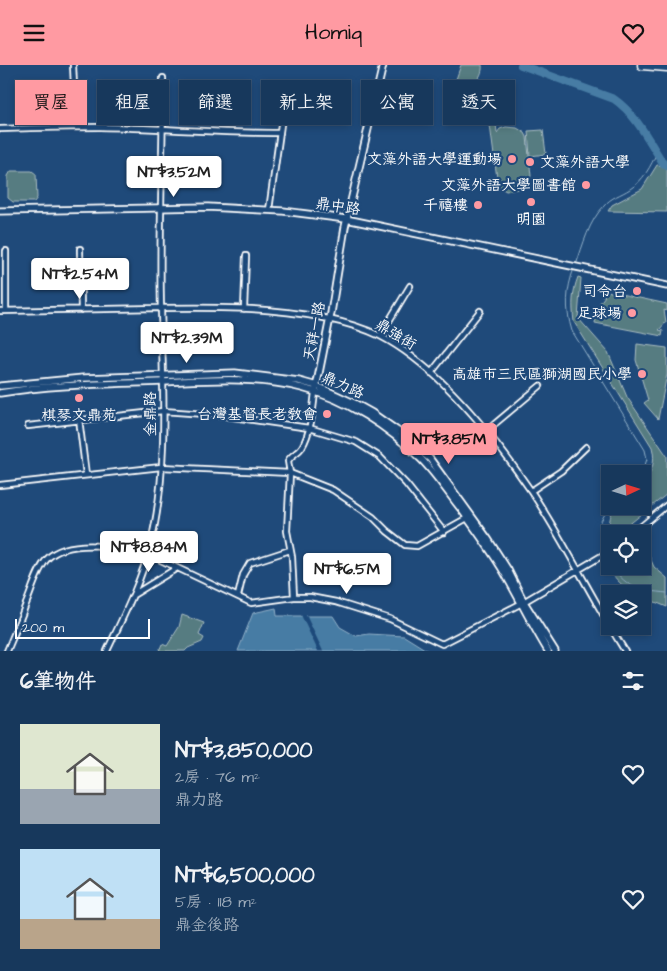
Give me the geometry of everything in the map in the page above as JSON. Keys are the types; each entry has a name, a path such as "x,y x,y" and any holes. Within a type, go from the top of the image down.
{"main road":[{"path":"642,65 667,67"}],"street":[{"path":"73,65 76,127"},
{"name":"天祥一路","path":"294,597 292,557 288,531 290,473 288,461 301,448 309,428 330,319 346,219 383,65"},
{"name":"金鼎路","path":"107,651 132,596 148,554 159,499 163,411 161,208 163,78"},
{"path":"269,210 281,125"},
{"path":"0,129 76,127 163,129 224,133 280,133"},
{"name":"鼎中路","path":"0,211 208,207 269,210 346,219 667,285"},
{"path":"80,249 81,310"},
{"path":"6,251 6,311"},
{"path":"244,309 246,255"},
{"path":"380,336 410,286"},
{"name":"鼎強街","path":"0,311 198,307 278,310 346,322 380,336 408,354 431,373 460,401 486,432 531,491 625,651"},
{"path":"431,373 480,311"},
{"name":"鼎力路","path":"0,386 83,378 162,378 241,379 316,389 366,416 408,447 422,460 470,516 522,603 548,651"},
{"name":"鼎力路","path":"0,393 162,378"},
{"path":"486,432 540,386"},
{"path":"28,427 80,419 163,411 219,415 309,428 356,442 380,457 406,484 444,531"},
{"path":"80,419 86,475"},
{"path":"531,491 561,471 586,447"},
{"path":"0,485 161,467 290,473 333,490 373,517 405,545 417,546 470,516"},
{"path":"643,525 667,505"},
{"path":"7,651 35,581 46,560 56,552 70,548 104,546 148,554 251,603 294,597 310,597 336,602 390,619 442,644 522,603 601,557"},
{"path":"238,596 243,575 250,563 290,550"},
{"path":"132,596 177,568"},
{"name":"鼎力路","path":"522,603 555,651"}],"green space":[{"path":"461,65 482,65 482,70 477,80 456,80"},
{"path":"490,125 496,125 497,133 500,129 506,127 517,128 525,133 527,137 531,176 523,188 506,191 498,186"},
{"path":"543,130 546,154 530,156 528,131"},
{"path":"657,165 664,166 667,169 667,212 608,211 612,205 642,189"},
{"path":"11,171 32,171 36,174 37,198 34,202 13,202 8,198 8,176"},
{"path":"578,277 581,278 578,318 608,352 627,397 667,456 667,494 651,507 651,470 654,457 652,447 574,322 573,299"},
{"path":"602,290 667,304 667,311 664,310 666,322 659,330 663,331 662,336 595,323 596,317 601,318 599,304 605,296 601,295"},
{"path":"637,344 667,348 667,374 658,419 644,403 648,400 636,360"},
{"path":"611,515 641,515 628,525 609,525"},
{"path":"651,560 654,567 667,578 667,607 651,600 651,585 623,585 613,575 651,575"},
{"path":"182,615 204,623 199,635 204,638 202,642 185,651 159,651 162,644 167,646 179,627"}],"water":[{"path":"276,608 277,616 333,616 340,627 356,636 369,634 404,636 428,651 238,651 253,613"}],"pier":[{"path":"301,615 306,615 323,651 318,651"}],"waterway":[{"path":"521,65 614,99 629,112 663,163 667,166"},
{"path":"576,265 587,234 599,212 610,200 639,182 657,152"},
{"path":"574,268 567,299 572,331 645,450 647,459 645,465"},
{"path":"602,525 601,521 604,515"},
{"path":"618,575 635,587 667,593"}],"place":[{"name":"文藻外語大學運動場","path":"512,159"},
{"name":"文藻外語大學","path":"530,162"},
{"name":"文藻外語大學圖書館","path":"586,185"},
{"name":"明園","path":"531,202"},
{"name":"千禧樓","path":"478,205"},
{"name":"司令台","path":"637,291"},
{"name":"足球場","path":"632,313"},
{"name":"高雄市三民區獅湖國民小學","path":"642,374"},
{"name":"棋琴文鼎苑","path":"79,398"},
{"name":"台灣基督長老教會","path":"327,414"}]}
